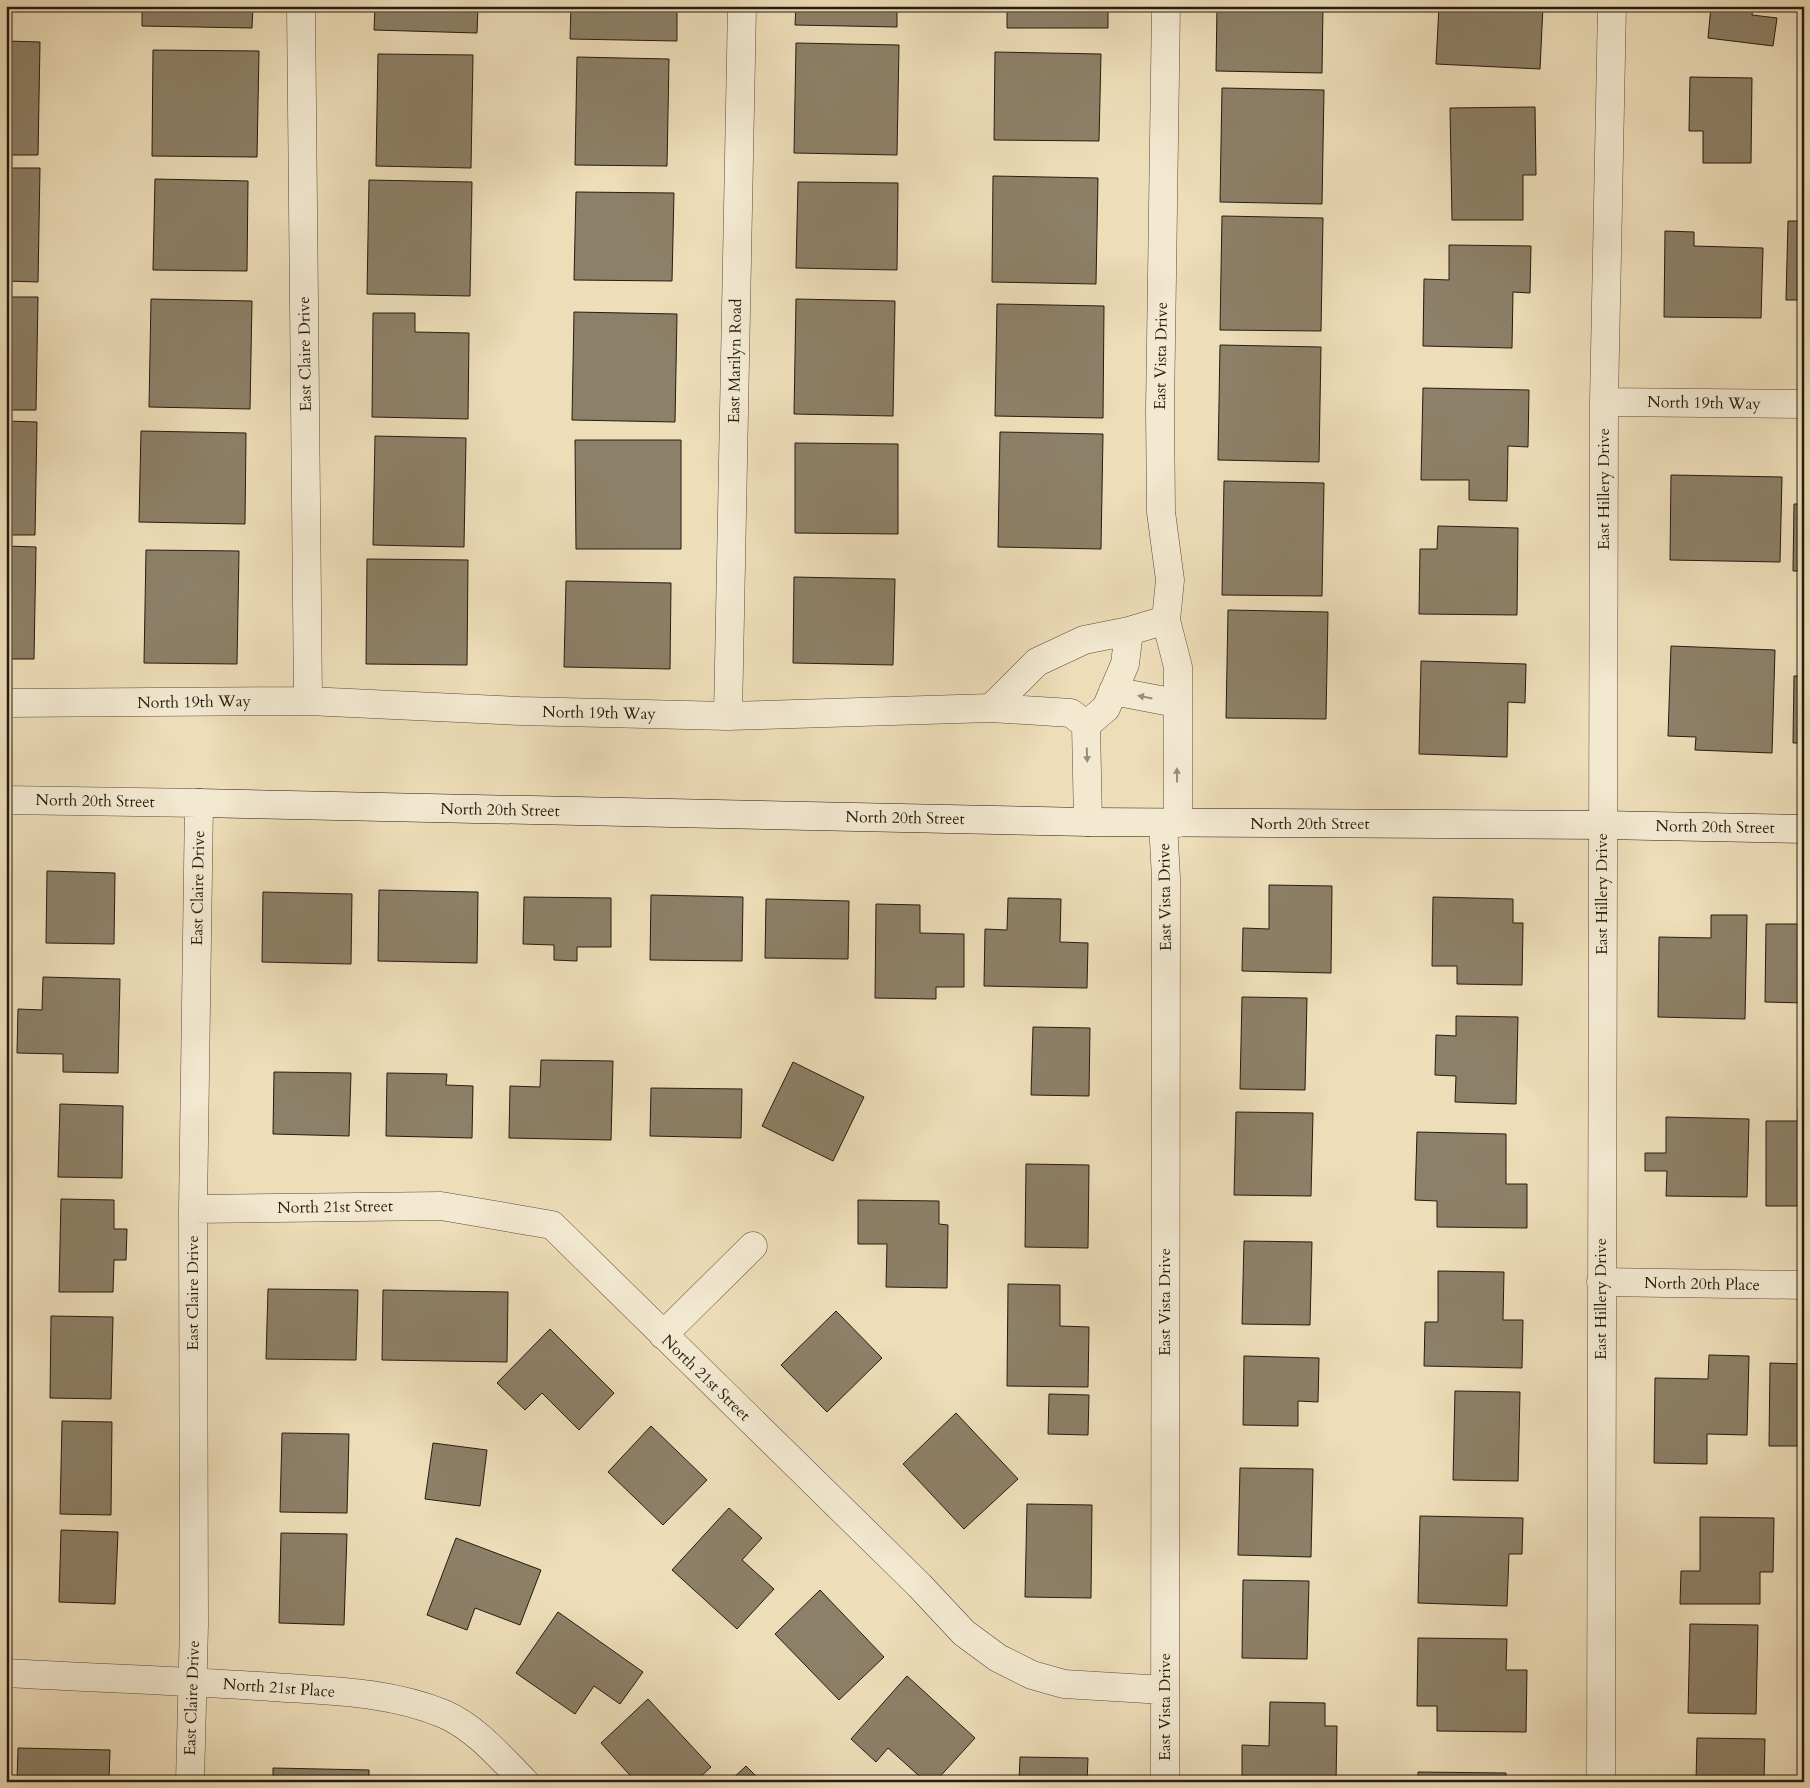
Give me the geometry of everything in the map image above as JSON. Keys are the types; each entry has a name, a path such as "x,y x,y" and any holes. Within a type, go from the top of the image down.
{"street":[{"name":"East Claire Drive","path":"301,6 308,701"},
{"name":"East Marilyn Road","path":"728,716 742,6"},
{"name":"East Vista Drive","path":"1165,1782 1166,878 1178,667 1166,620 1170,580 1161,512 1160,410 1166,6"},
{"name":"East Hillery Drive","path":"1601,1782 1604,402 1612,6"},
{"name":"North 19th Way","path":"1604,402 1804,404"},
{"path":"991,708 1037,662 1084,640 1129,631 1166,620"},
{"path":"1086,725 1106,708 1125,664 1129,631"},
{"path":"1113,691 1176,703"},
{"name":"North 19th Way","path":"6,703 308,701 520,711 728,716 991,708"},
{"path":"991,708 1071,713 1086,725"},
{"path":"1086,725 1088,822"},
{"name":"North 20th Street","path":"6,800 1088,822 1602,825 1804,829"},
{"name":"East Claire Drive","path":"190,1782 194,1625 193,1209 199,803"},
{"name":"North 21st Street","path":"193,1209 441,1206 552,1225 918,1585 964,1633 998,1658 1032,1675 1064,1684 1164,1690"},
{"path":"663,1335 753,1246"},
{"name":"North 20th Place","path":"1601,1282 1804,1285"},
{"name":"North 21st Place","path":"6,1673 370,1694 405,1701 445,1714 469,1730 494,1750 525,1782"}],"building":[{"path":"142,6 253,6 252,28 142,26"},
{"path":"375,6 478,6 477,33 374,30"},
{"path":"571,6 677,6 677,41 570,39"},
{"path":"796,6 897,6 897,27 795,25"},
{"path":"1007,6 1108,6 1108,28 1007,28"},
{"path":"1217,6 1323,6 1322,73 1216,71"},
{"path":"1439,6 1543,6 1540,69 1436,64"},
{"path":"1711,6 1753,6 1752,15 1777,18 1773,46 1708,38"},
{"path":"6,41 40,42 38,155 6,155"},
{"path":"796,43 899,45 897,155 794,153"},
{"path":"153,50 259,51 257,157 152,156"},
{"path":"995,52 1101,54 1099,141 994,140"},
{"path":"378,54 473,55 471,168 376,166"},
{"path":"577,57 669,59 667,166 575,165"},
{"path":"1690,77 1752,78 1751,163 1703,163 1703,131 1689,131"},
{"path":"1222,88 1324,90 1322,204 1220,202"},
{"path":"1535,107 1536,175 1523,175 1523,220 1452,220 1450,108"},
{"path":"6,168 40,168 38,282 6,281"},
{"path":"993,176 1098,178 1096,284 992,282"},
{"path":"155,179 248,181 247,271 153,270"},
{"path":"369,180 472,182 470,296 367,294"},
{"path":"798,182 898,183 897,270 796,268"},
{"path":"576,192 674,193 672,281 574,280"},
{"path":"1222,216 1323,218 1321,331 1220,330"},
{"path":"1788,221 1804,221 1804,300 1786,300"},
{"path":"1665,231 1694,232 1694,246 1763,248 1761,318 1664,317"},
{"path":"1449,245 1531,246 1530,293 1513,292 1512,348 1423,346 1424,279 1449,280"},
{"path":"6,297 38,297 36,410 6,410"},
{"path":"151,299 252,301 250,409 149,407"},
{"path":"796,299 895,301 893,416 794,414"},
{"path":"997,304 1104,306 1103,418 995,416"},
{"path":"574,312 677,314 675,422 572,420"},
{"path":"373,313 415,313 415,332 469,333 468,419 372,417"},
{"path":"1220,345 1321,347 1319,462 1218,460"},
{"path":"1423,388 1529,390 1528,447 1508,446 1507,501 1469,500 1469,480 1421,480"},
{"path":"6,421 37,422 35,535 6,535"},
{"path":"141,431 246,433 245,524 139,522"},
{"path":"1000,432 1103,434 1101,549 998,547"},
{"path":"375,436 466,438 464,547 373,545"},
{"path":"575,440 681,440 681,549 576,549"},
{"path":"795,443 898,444 898,534 795,533"},
{"path":"1671,475 1782,477 1780,562 1670,560"},
{"path":"1224,481 1324,483 1322,596 1222,595"},
{"path":"1794,504 1804,504 1804,571 1793,571"},
{"path":"1438,526 1518,528 1517,615 1419,614 1420,549 1437,549"},
{"path":"6,546 36,547 34,659 6,659"},
{"path":"146,550 239,551 237,664 144,663"},
{"path":"367,559 468,560 467,665 366,664"},
{"path":"794,577 895,579 893,665 793,663"},
{"path":"566,581 671,583 670,669 564,667"},
{"path":"1228,610 1328,612 1326,719 1226,718"},
{"path":"1671,646 1775,650 1772,753 1695,750 1696,737 1668,736"},
{"path":"1421,661 1526,664 1525,703 1508,702 1507,757 1419,754"},
{"path":"1794,676 1804,676 1804,743 1793,743"},
{"path":"47,871 115,873 114,944 46,943"},
{"path":"1269,885 1332,886 1331,973 1242,971 1243,928 1269,929"},
{"path":"379,890 478,892 477,963 378,961"},
{"path":"263,892 352,894 351,964 262,962"},
{"path":"651,895 743,897 742,961 650,960"},
{"path":"524,897 611,898 611,947 577,947 577,961 554,960 554,945 523,944"},
{"path":"1433,897 1513,899 1513,923 1523,923 1522,985 1457,984 1457,966 1432,966"},
{"path":"1008,898 1061,899 1060,942 1088,943 1087,988 984,986 985,929 1007,930"},
{"path":"766,899 849,901 848,959 765,958"},
{"path":"876,904 920,905 920,933 964,934 964,987 936,987 936,999 875,998"},
{"path":"1711,915 1747,915 1745,1019 1658,1017 1659,937 1711,938"},
{"path":"1766,924 1804,924 1804,1003 1765,1002"},
{"path":"43,977 120,979 118,1073 63,1072 63,1054 17,1053 18,1009 42,1010"},
{"path":"1242,997 1307,998 1305,1090 1240,1089"},
{"path":"1456,1016 1518,1017 1516,1104 1455,1102 1456,1076 1435,1075 1436,1035 1456,1036"},
{"path":"1033,1027 1090,1028 1089,1096 1031,1095"},
{"path":"541,1060 613,1061 611,1140 509,1138 510,1086 540,1087"},
{"path":"793,1062 864,1097 833,1161 762,1126"},
{"path":"274,1072 351,1073 349,1136 273,1134"},
{"path":"387,1073 447,1074 446,1085 473,1086 472,1138 386,1136"},
{"path":"651,1088 742,1089 741,1138 650,1136"},
{"path":"60,1104 123,1106 122,1178 58,1177"},
{"path":"1798,1109 1804,1109 1804,1206 1766,1206 1766,1121 1798,1121"},
{"path":"1236,1112 1313,1113 1311,1196 1234,1195"},
{"path":"1666,1117 1749,1119 1747,1197 1666,1196 1667,1171 1645,1171 1645,1153 1666,1153"},
{"path":"1417,1132 1506,1134 1506,1184 1527,1184 1527,1228 1437,1227 1437,1201 1415,1200"},
{"path":"1026,1164 1089,1165 1088,1248 1025,1247"},
{"path":"61,1199 114,1200 114,1229 127,1229 126,1260 114,1260 113,1292 59,1292"},
{"path":"858,1200 939,1201 939,1224 948,1225 947,1288 886,1287 887,1244 858,1244"},
{"path":"1244,1241 1312,1242 1310,1325 1242,1324"},
{"path":"1438,1271 1504,1272 1503,1320 1523,1320 1522,1368 1424,1366 1425,1322 1438,1322"},
{"path":"1008,1284 1060,1285 1060,1326 1089,1327 1088,1387 1007,1386"},
{"path":"268,1289 358,1290 356,1360 266,1359"},
{"path":"383,1290 508,1292 507,1362 382,1360"},
{"path":"836,1311 882,1358 827,1412 781,1365"},
{"path":"51,1316 113,1317 111,1399 50,1398"},
{"path":"550,1329 614,1393 579,1430 542,1393 525,1410 497,1383"},
{"path":"1709,1355 1749,1356 1747,1435 1707,1434 1707,1464 1654,1463 1655,1378 1708,1379"},
{"path":"1244,1356 1319,1358 1318,1402 1298,1401 1298,1426 1243,1425"},
{"path":"1770,1363 1804,1364 1804,1446 1769,1446"},
{"path":"1455,1391 1520,1392 1518,1481 1453,1480"},
{"path":"1049,1394 1089,1395 1088,1435 1048,1434"},
{"path":"956,1413 1018,1479 964,1529 903,1464"},
{"path":"62,1421 112,1422 111,1515 60,1514"},
{"path":"651,1426 707,1480 663,1525 608,1472"},
{"path":"282,1433 349,1434 347,1513 280,1512"},
{"path":"433,1443 487,1450 480,1506 425,1499"},
{"path":"1240,1468 1313,1469 1311,1557 1238,1555"},
{"path":"1027,1504 1092,1505 1091,1598 1025,1597"},
{"path":"729,1508 762,1538 742,1560 774,1589 737,1629 672,1570"},
{"path":"1420,1516 1523,1518 1522,1554 1509,1554 1507,1606 1418,1603"},
{"path":"1700,1517 1774,1518 1773,1572 1760,1572 1760,1604 1680,1604 1681,1571 1700,1571"},
{"path":"61,1530 118,1532 115,1604 59,1602"},
{"path":"281,1533 347,1534 344,1625 279,1623"},
{"path":"456,1538 541,1570 520,1625 475,1608 467,1630 427,1615"},
{"path":"1243,1580 1309,1581 1307,1659 1242,1658"},
{"path":"820,1590 884,1657 839,1700 775,1634"},
{"path":"558,1612 643,1672 620,1704 594,1686 575,1714 516,1673"},
{"path":"1690,1624 1758,1625 1756,1714 1688,1713"},
{"path":"1418,1638 1507,1639 1506,1670 1527,1670 1526,1732 1437,1731 1437,1706 1417,1706"},
{"path":"907,1676 975,1738 935,1782 926,1782 888,1748 876,1762 851,1739"},
{"path":"648,1699 711,1767 695,1782 636,1782 601,1743"},
{"path":"1270,1702 1325,1703 1325,1726 1337,1726 1336,1782 1242,1782 1242,1745 1269,1746"},
{"path":"1697,1738 1765,1739 1764,1782 1696,1782"},
{"path":"18,1748 110,1750 109,1779 117,1779 117,1782 17,1782"},
{"path":"1020,1757 1088,1758 1087,1782 1019,1782"},
{"path":"746,1766 762,1782 729,1782"},
{"path":"273,1768 369,1770 369,1782 273,1782"},
{"path":"1418,1772 1506,1773 1506,1782 1418,1782"}]}
